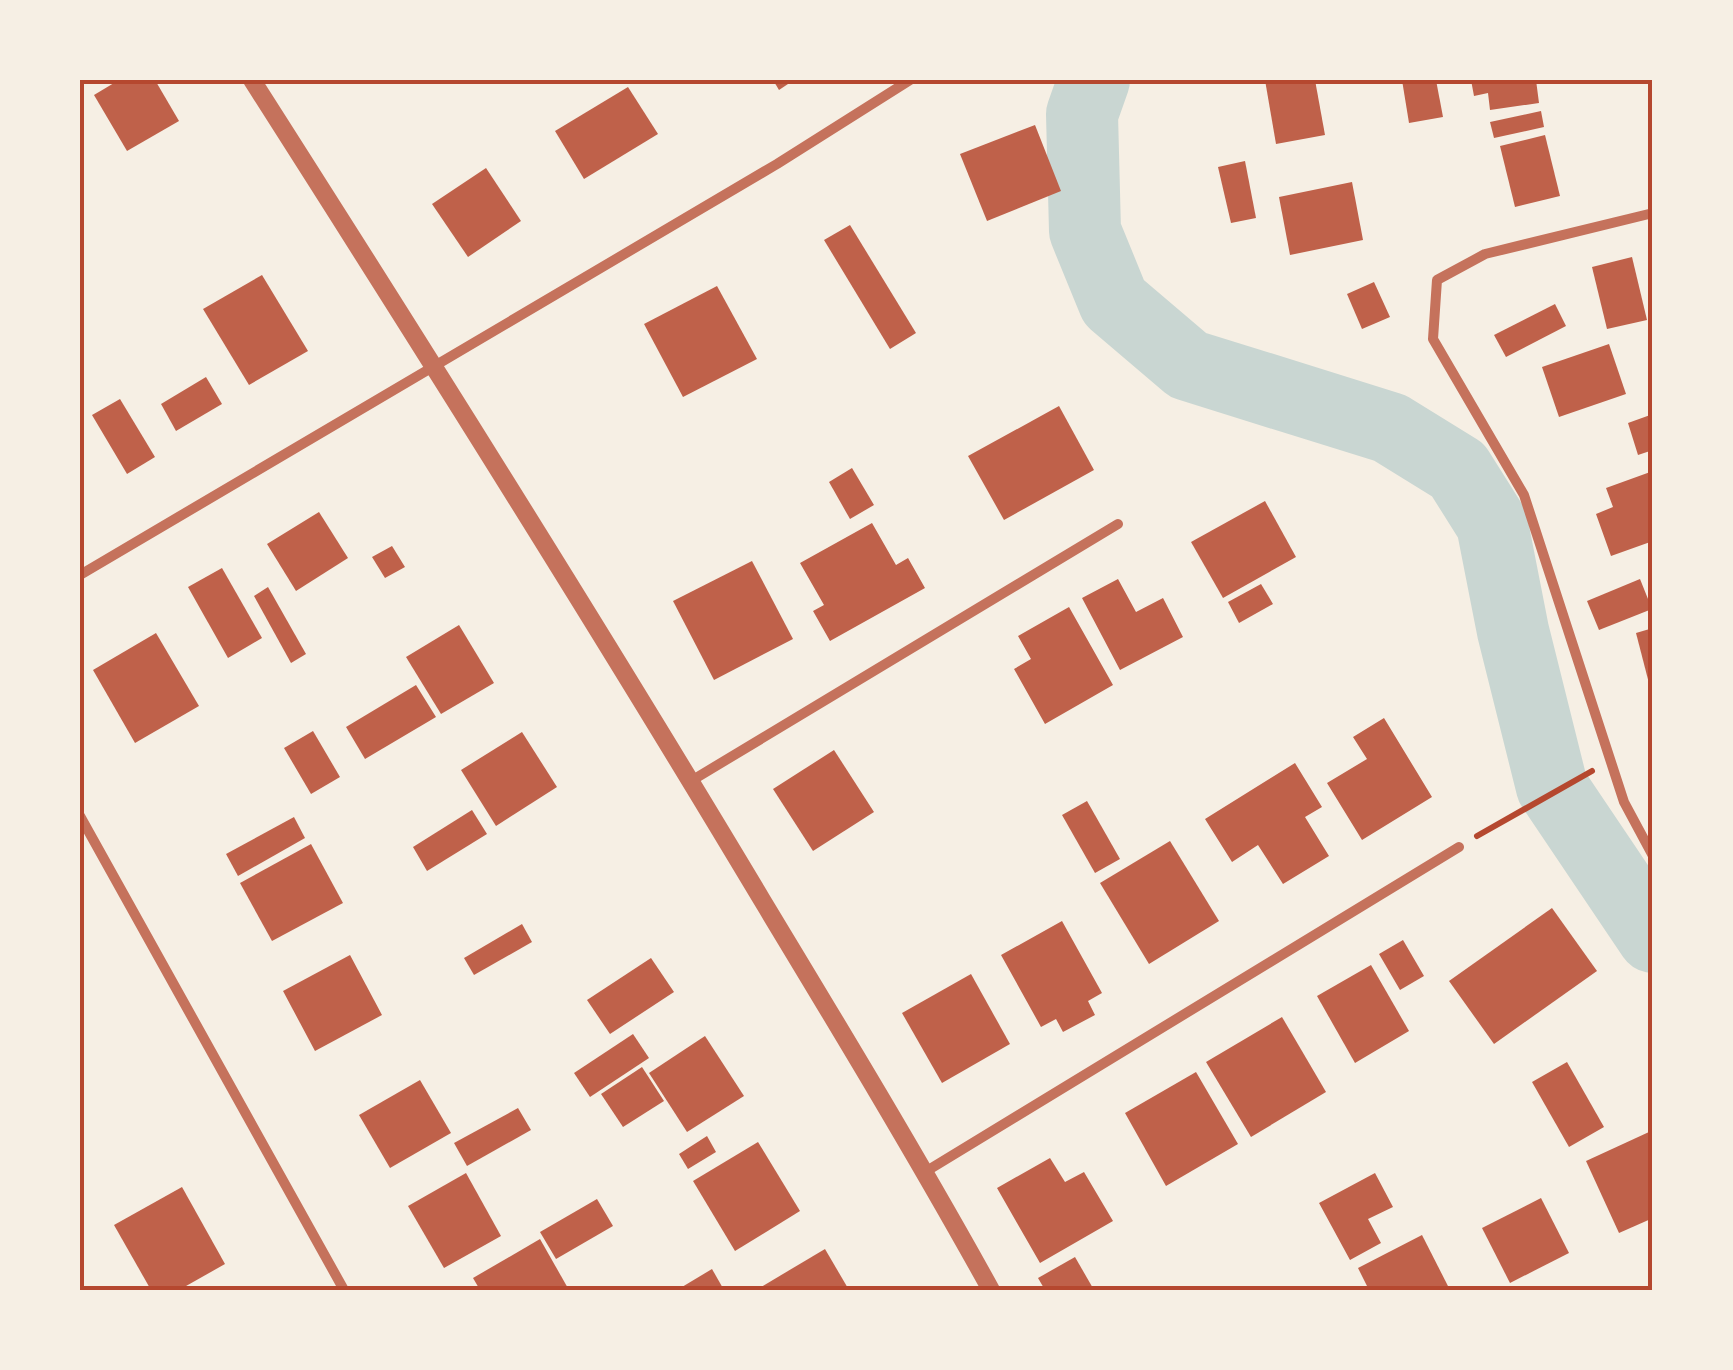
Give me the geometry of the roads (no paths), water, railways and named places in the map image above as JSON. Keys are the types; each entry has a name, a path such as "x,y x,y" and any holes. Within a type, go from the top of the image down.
{"street":[{"path":"252,80 691,781 926,1172 991,1290"},
{"path":"80,575 777,164 910,80"},
{"path":"1653,213 1485,254 1437,280 1432,339 1524,495 1624,802 1653,856"},
{"path":"691,781 1118,524"},
{"path":"80,816 344,1290"},
{"path":"926,1172 1459,847"}],"waterway":[{"path":"1094,80 1082,114 1085,231 1114,302 1188,365 1390,428 1458,470 1492,524 1513,631 1552,787 1653,937"}]}
